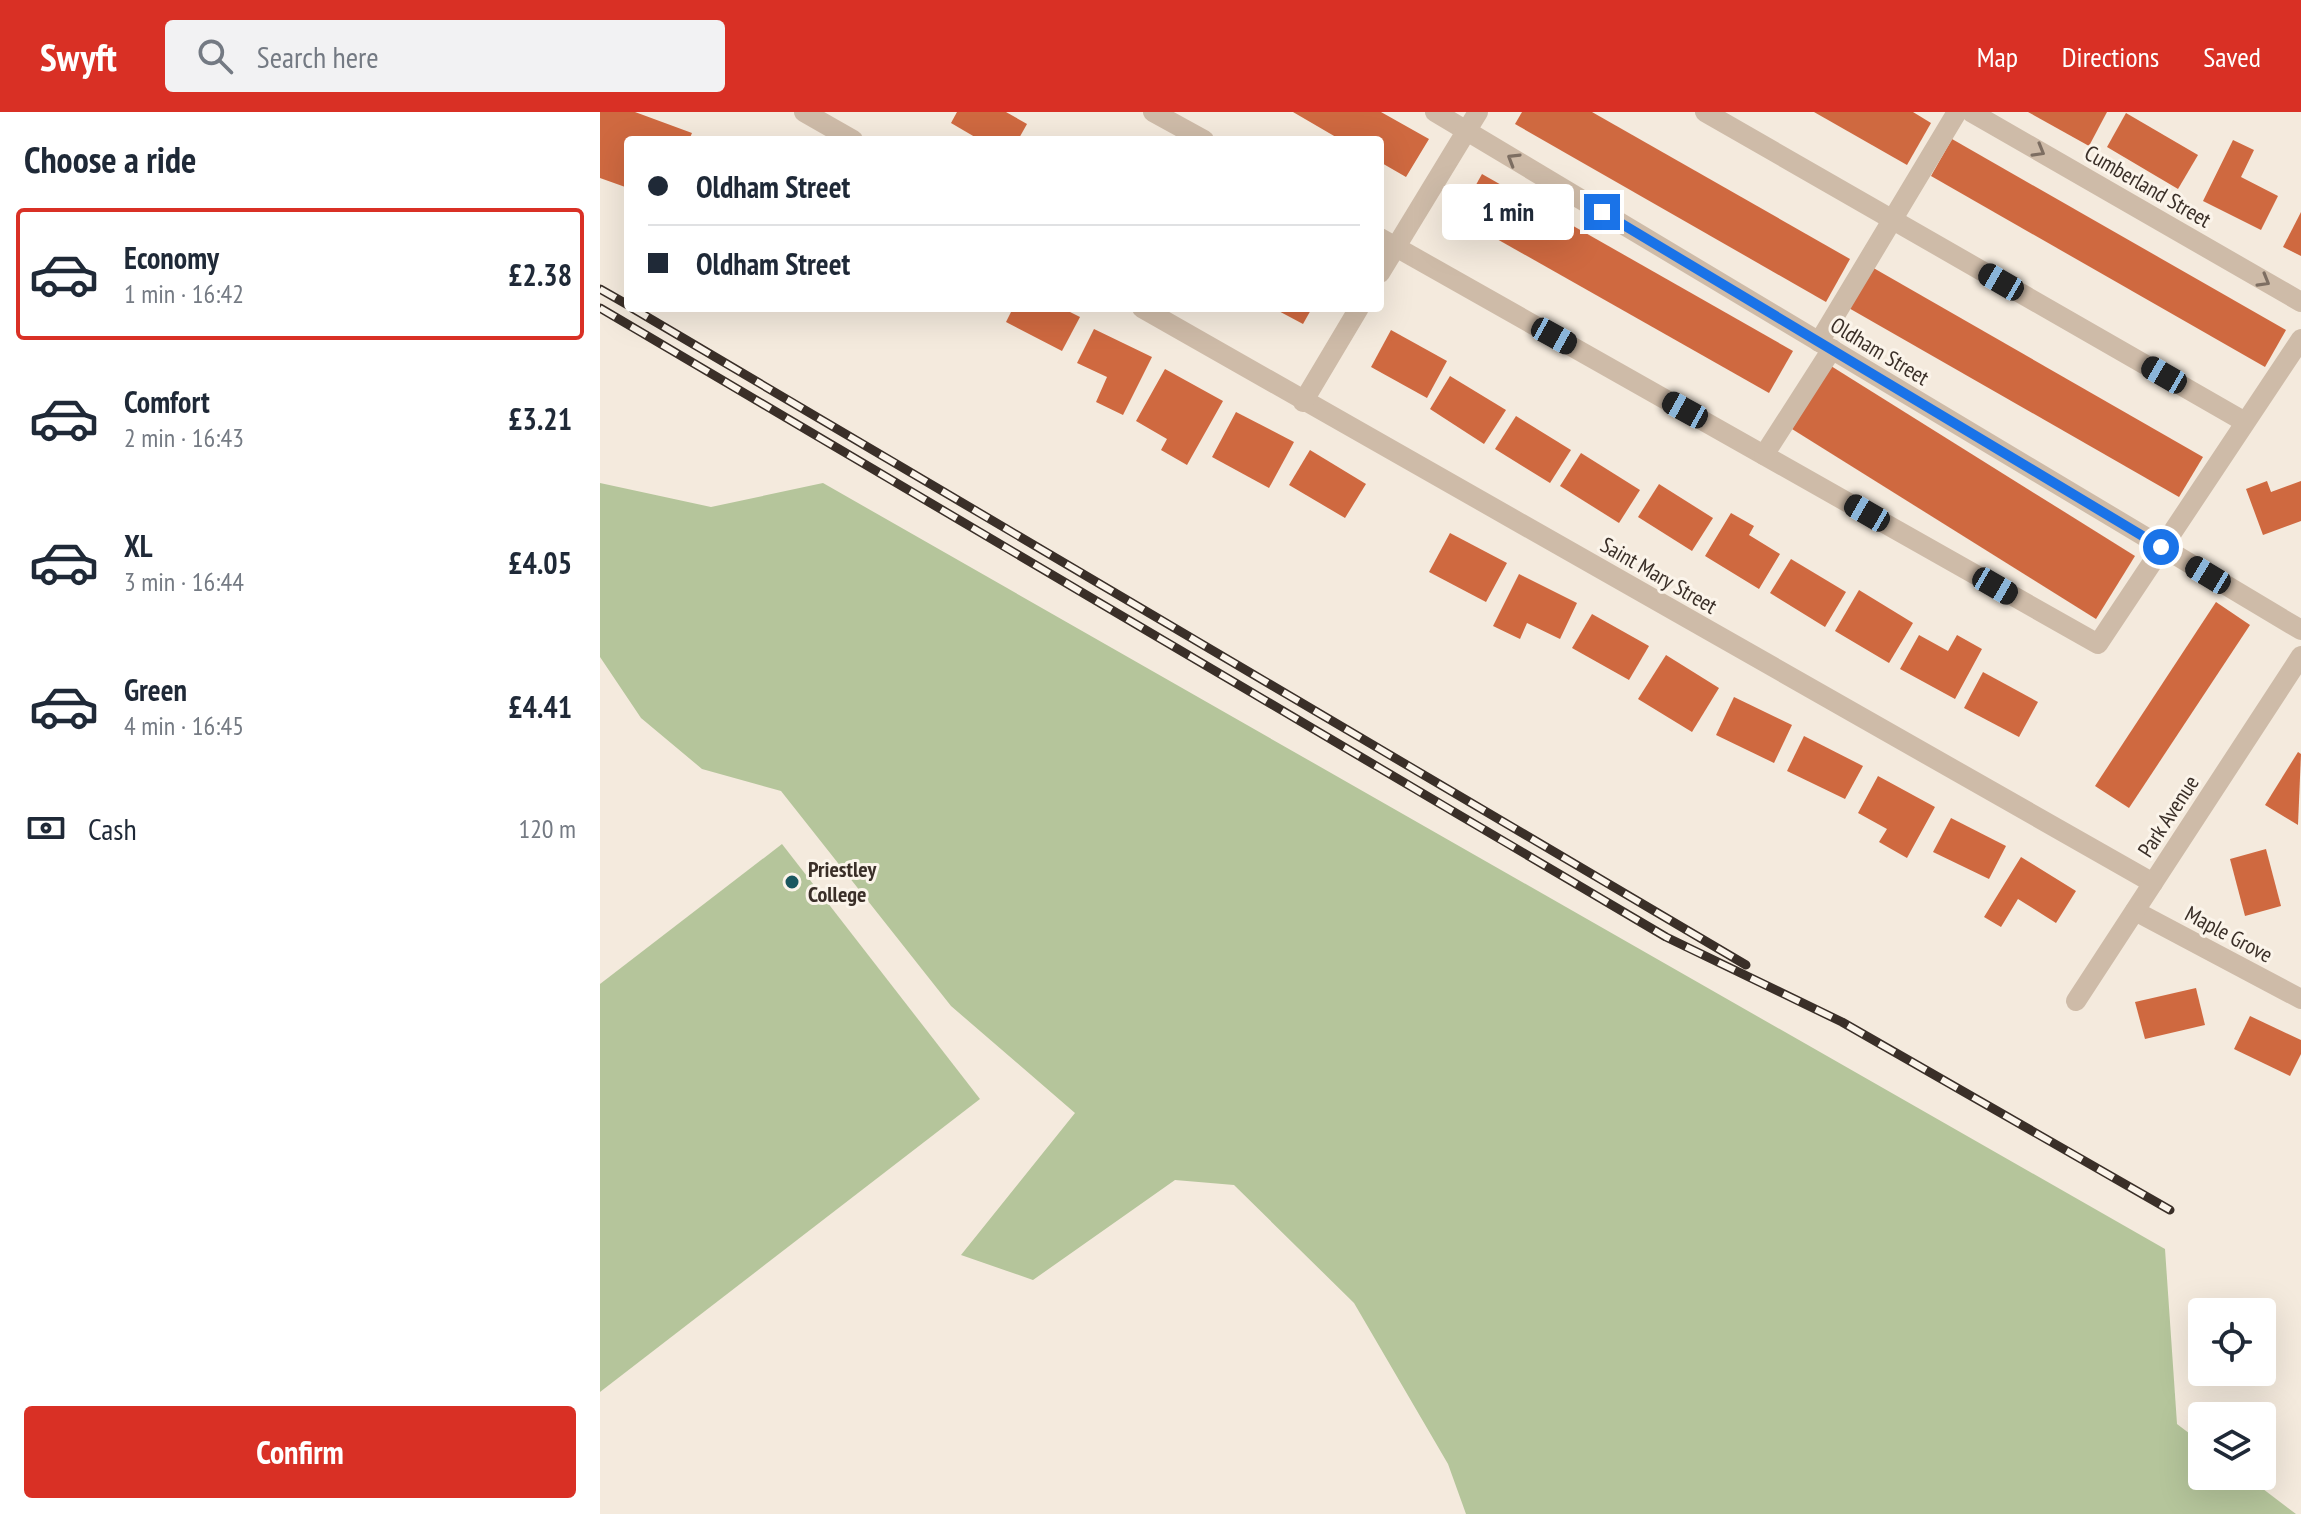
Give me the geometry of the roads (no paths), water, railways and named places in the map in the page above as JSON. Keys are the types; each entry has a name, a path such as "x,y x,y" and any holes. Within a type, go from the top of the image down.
{"street":[{"path":"804,112 846,136"},
{"path":"1153,112 1197,136"},
{"name":"Oldham Street","path":"1435,112 2301,630"},
{"path":"1478,112 1388,242 2098,644 2301,339"},
{"path":"1705,112 2245,422"},
{"path":"1764,455 1893,220 1957,112"},
{"name":"Cumberland Street","path":"1971,112 2301,302"},
{"name":"Saint Mary Street","path":"1149,312 2153,883"},
{"path":"1303,402 1357,312"},
{"name":"Park Avenue","path":"2076,1001 2301,656"},
{"name":"Maple Grove","path":"2135,911 2301,999"}],"railway":[{"path":"600,289 624,303"},
{"path":"600,308 1666,937 1842,1022 2170,1210"},
{"path":"639,312 1746,965"}],"place":[{"name":"Priestley College","path":"792,882"}]}
